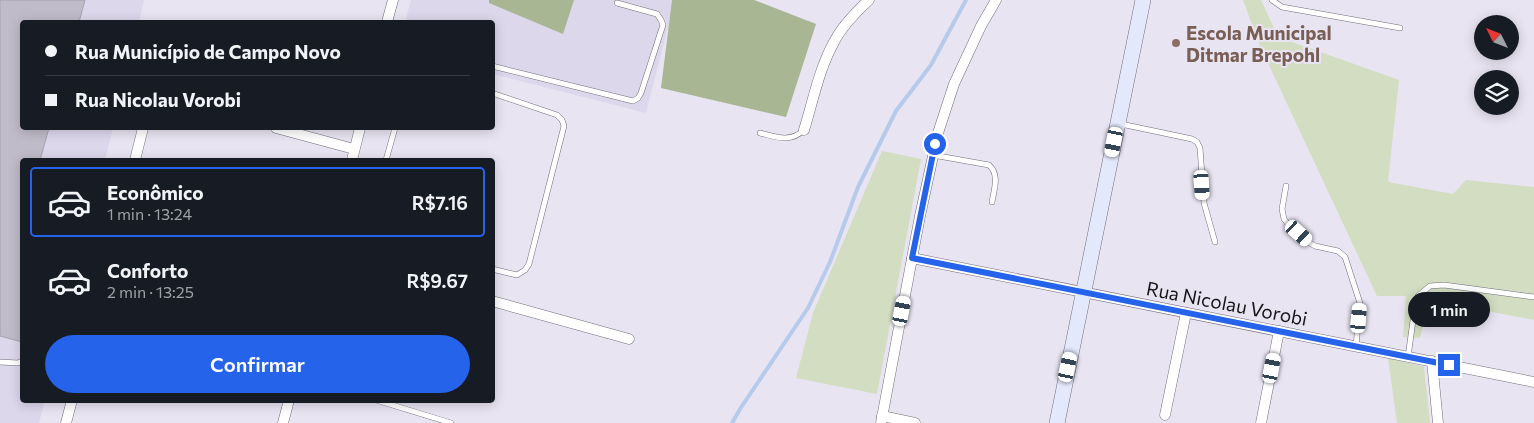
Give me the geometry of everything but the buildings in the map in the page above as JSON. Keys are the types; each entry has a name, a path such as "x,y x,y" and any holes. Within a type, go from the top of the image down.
{"street":[{"path":"388,20 393,0"},
{"path":"804,130 821,73 835,40 845,25 869,0"},
{"path":"915,423 881,420 912,258 942,118 954,84 981,26 996,0"},
{"path":"1057,423 1142,0"},
{"path":"135,158 143,130"},
{"path":"283,130 354,149"},
{"path":"352,158 359,130"},
{"name":"Rua Nicolau Vorobi","path":"912,258 1534,382"},
{"path":"495,302 629,339"},
{"path":"1166,415 1186,312"},
{"path":"1261,423 1279,331"},
{"path":"1432,362 1438,423"},
{"path":"66,423 71,403"},
{"path":"283,423 288,403"}],"lane":[{"path":"1272,0 1282,7 1400,28"},
{"path":"495,67 633,101 641,93 663,25 657,14 617,3"},
{"path":"495,94 557,115 562,120 564,126 529,264 517,276 495,270"},
{"path":"1118,123 1192,139 1196,142 1200,148 1204,203 1214,242"},
{"path":"387,158 394,130"},
{"path":"760,133 778,138 786,138 793,137 804,130"},
{"path":"933,155 989,164 994,169 996,175 992,202"},
{"path":"1286,186 1282,209 1284,219 1288,224 1315,246 1338,251 1345,257 1360,304 1356,347"},
{"path":"1408,357 1414,306 1418,296 1430,286 1444,285 1534,297"},
{"path":"0,362 20,362"},
{"path":"386,403 451,423"}],"shaded area":[{"path":"0,0 144,0 139,20 20,20 20,130 112,130 106,158 20,158 20,403 44,403 39,423 0,423"},
{"path":"411,0 675,0 646,113 495,75 495,20 406,20"}],"green space":[{"path":"489,0 574,0 563,34 489,3"},
{"path":"672,0 754,0 816,24 786,117 661,88"},
{"path":"1243,0 1261,0 1278,37 1399,80 1388,182 1453,194 1466,180 1534,187 1534,320 1430,300 1420,338 1403,337 1406,296 1377,296 1260,46"},
{"path":"882,151 921,159 877,394 796,378 813,313"},
{"path":"1388,358 1424,367 1430,423 1397,423"}],"waterway":[{"path":"732,423 808,308 830,262 858,187 896,111 931,65 966,0"}],"place":[{"name":"Escola Municipal Ditmar Brepohl","path":"1176,43"}],"route":[{"path":"935,144 912,258 1449,365"}]}
